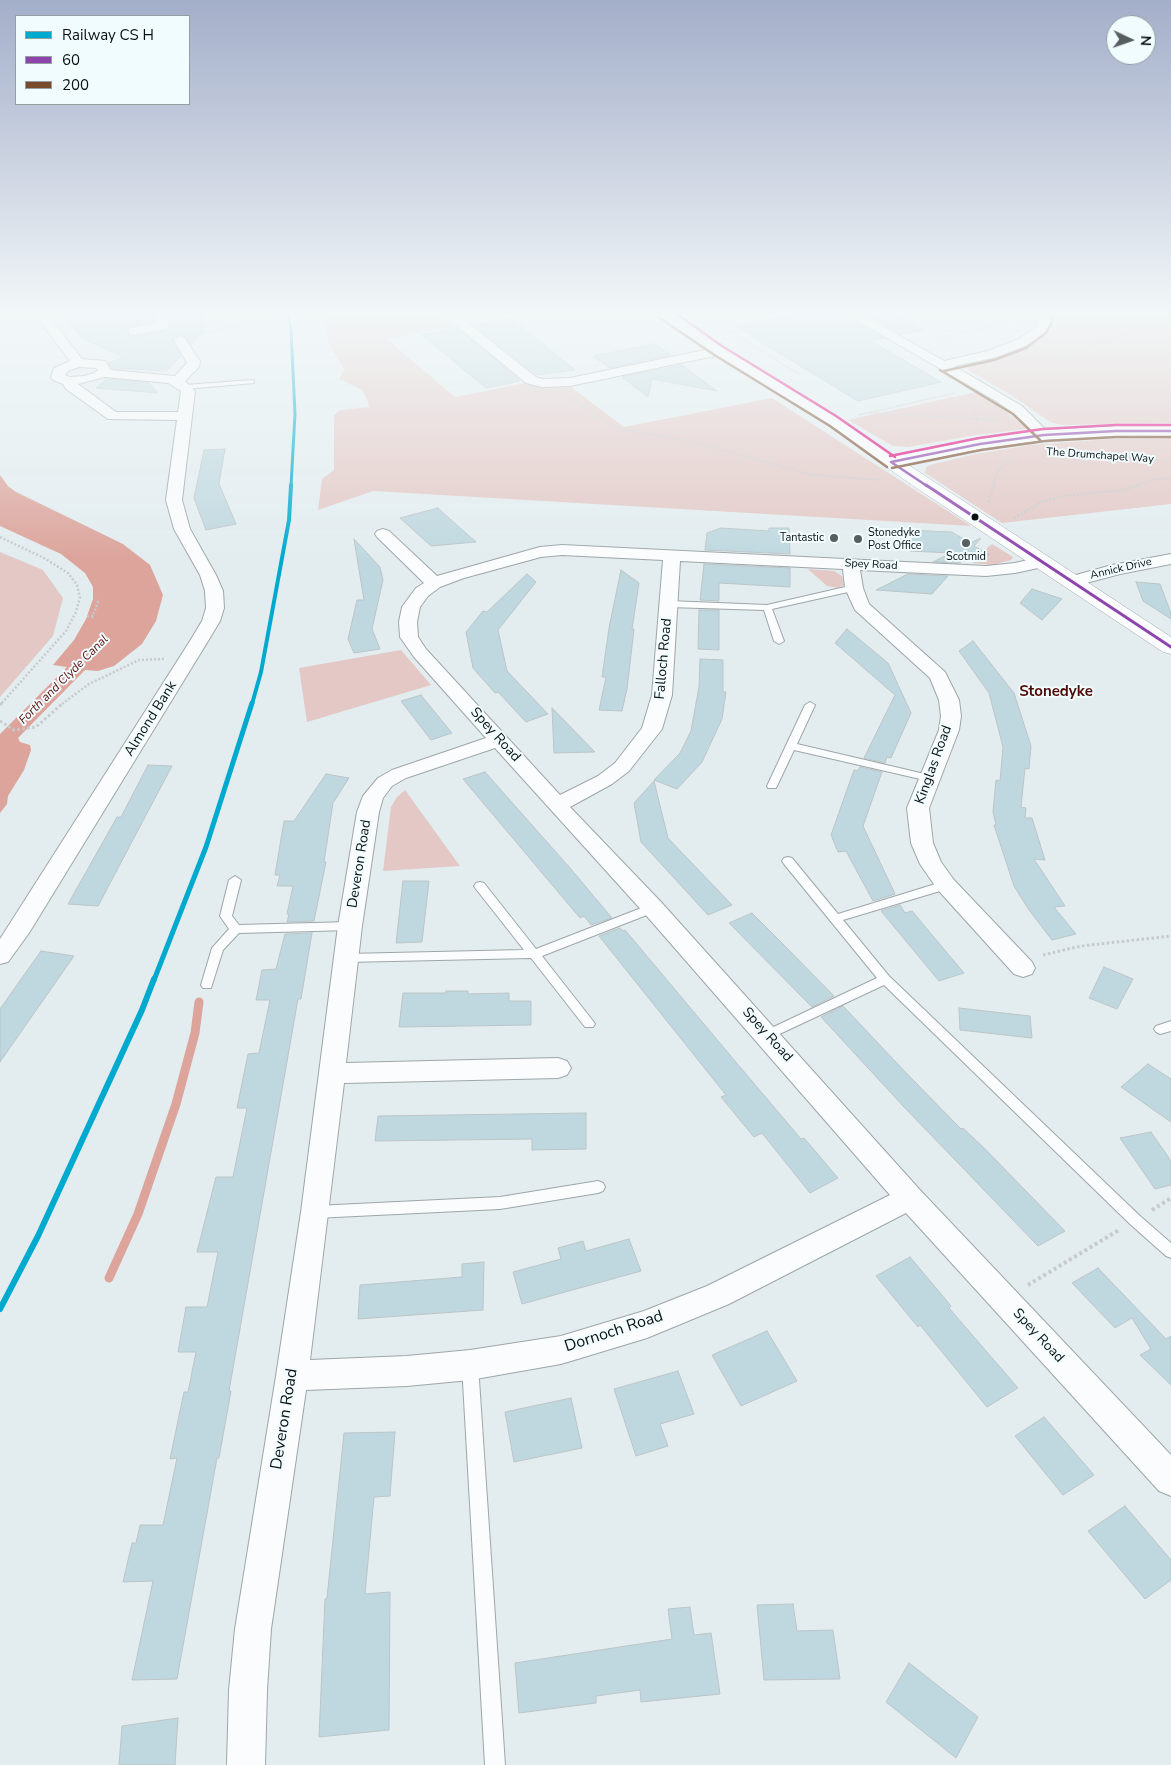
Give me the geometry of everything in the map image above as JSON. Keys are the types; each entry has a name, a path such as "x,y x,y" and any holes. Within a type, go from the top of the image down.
{"street":[{"path":"83,394 113,416 184,416 188,394"},
{"path":"790,394 833,421 919,481 1171,647"},
{"path":"989,394 1017,409 1044,435"},
{"name":"Almond Bank","path":"0,956 21,927 211,621 215,608 214,591 208,575 182,530 174,500 184,416"},
{"path":"891,462 980,444 1044,435 1116,431 1171,431"},
{"path":"383,534 434,583"},
{"name":"Spey Road","path":"1041,562 1002,570 986,571 672,554 562,550 540,552 458,574 434,583 422,592 411,607 408,622 409,637 420,652 557,805 768,1035 910,1198 1171,1479"},
{"name":"Falloch Road","path":"557,805 605,780 616,772 640,747 652,729 662,695 672,554"},
{"name":"Annick Drive","path":"1071,582 1118,568 1171,560"},
{"name":"Kinglas Road","path":"851,564 854,588 860,606 929,667 944,685 949,700 951,716 949,730 918,808 922,843 931,864 946,885 1020,965"},
{"name":"Deveron Road","path":"246,1765 253,1629 315,1212 350,926 364,832 373,796 385,782 399,774 500,740"},
{"path":"332,1073 558,1068"},
{"name":"Dornoch Road","path":"292,1376 407,1371 470,1365 561,1350 647,1324 718,1296 910,1198"}],"lane":[{"path":"669,604 767,608 854,588"},
{"path":"767,608 779,641"},
{"path":"772,786 810,706"},
{"path":"791,746 929,778"},
{"path":"788,860 885,979 1135,1220 1171,1252"},
{"path":"235,880 226,916 236,929"},
{"path":"837,918 946,885"},
{"path":"480,886 589,1024"},
{"path":"346,958 535,954 653,908"},
{"path":"207,985 218,948 236,929 350,926"},
{"path":"768,1035 885,979"},
{"path":"315,1212 500,1202 598,1187"},
{"path":"470,1365 495,1765"}],"path":[{"path":"558,394 578,403 608,424 621,429 694,442 813,475 919,481"},
{"path":"833,421 949,394"},
{"path":"977,394 975,419 980,444"},
{"path":"869,413 1030,421"},
{"name":"The Drumchapel Way","path":"1080,453 1171,461"},
{"path":"985,525 999,469 1007,462 1021,455"},
{"path":"985,525 1029,511 1044,501 1063,496 1123,490 1156,479 1171,478"},
{"path":"0,537 44,558 68,573 77,585 80,598 76,612 66,630 44,658 0,705"},
{"path":"87,616 93,617 99,598"},
{"path":"0,721 4,721 14,730 36,728 76,692 131,663 146,659 186,661"},
{"path":"1020,965 1081,946 1171,936"},
{"path":"1004,1299 1171,1198"}],"shaded area":[{"path":"364,394 452,394 455,397 468,394 581,394 624,427 772,398 971,526 373,491 318,510 322,479 334,470 334,415 341,410 369,407"},
{"path":"965,394 980,394 1003,409 1027,429 976,435 908,447 893,446 848,420"},
{"path":"1171,394 1171,423 1062,425 1050,422 1011,395"},
{"path":"1171,438 1171,504 1002,523 925,473 926,467 934,464 976,454 1030,445 1109,439"},
{"path":"992,544 1013,557 1011,560 992,565 973,563 972,561"},
{"path":"0,552 43,570 63,598 53,636 0,697"},
{"path":"808,569 834,571 842,576 844,585 838,588 827,586"},
{"path":"401,650 431,685 307,722 299,668"},
{"path":"405,790 460,866 383,871 391,807 397,797"}],"water":[{"name":"Forth and Clyde Canal","path":"0,475 8,486 16,492 123,544 150,565 163,595 156,621 142,644 114,666 98,671 85,670 18,738 20,742 30,745 31,750 24,770 8,796 7,804 0,813 0,734 67,667 53,665 74,640 86,619 93,599 93,587 85,573 61,554 0,526"}],"building":[{"path":"847,394 887,394 858,401"},
{"path":"225,449 219,484 236,524 206,530 194,498 204,450"},
{"path":"438,508 476,542 431,546 400,518"},
{"path":"721,528 769,531 769,528 789,528 790,554 705,550 707,533"},
{"path":"907,530 952,532 970,543 981,538 974,546 990,555 967,554 960,563 933,562 951,553 910,551"},
{"path":"354,539 380,567 383,580 372,629 380,649 354,653 348,639 357,600 364,600"},
{"path":"704,564 790,568 790,587 719,583 719,601 700,600"},
{"path":"621,570 639,583 632,629 634,629 627,689 622,711 599,710 606,677 602,677 609,628"},
{"path":"527,574 536,582 498,630 507,671 548,714 526,722 498,692 495,693 473,668 466,632 483,611 487,612"},
{"path":"908,574 948,576 932,594 876,590"},
{"path":"1136,582 1160,584 1171,613 1171,619 1143,601"},
{"path":"1032,589 1062,599 1042,620 1020,603"},
{"path":"699,610 719,610 719,650 698,649"},
{"path":"847,629 888,663 911,713 891,758 887,757 885,763 864,758 895,695 835,643"},
{"path":"973,641 1014,693 1031,746 1029,769 1025,768 1021,807 1026,808 1025,818 1032,818 1045,860 1034,859 1065,906 1054,907 1076,934 1052,940 1029,910 1014,886 994,825 996,825 993,812 996,780 1000,781 1003,747 989,693 959,651"},
{"path":"700,659 723,660 723,692 726,692 722,719 702,762 677,789 654,780 680,753 691,731 699,687"},
{"path":"421,695 452,733 431,740 401,701"},
{"path":"552,708 595,752 554,753"},
{"path":"148,765 172,766 98,906 68,904 117,817 121,817"},
{"path":"860,767 882,772 863,826 895,894 873,901 846,851 838,852 831,835 854,770 858,771"},
{"path":"485,772 612,918 591,925 584,916 580,918 463,779"},
{"path":"326,774 349,778 333,803 324,862 326,862 314,921 287,922 293,886 277,886 280,875 275,875 284,821 294,821"},
{"path":"654,781 668,838 732,905 708,915 641,842 634,803"},
{"path":"403,881 429,881 422,942 396,943"},
{"path":"900,905 905,913 912,911 964,973 939,981 881,911"},
{"path":"752,913 834,996 812,1007 729,923"},
{"path":"620,928 623,931 625,930 801,1139 804,1138 838,1178 810,1193 762,1133 754,1137 721,1097 726,1095 599,936"},
{"path":"312,933 301,999 298,999 229,1391 231,1391 177,1679 132,1680 153,1581 123,1582 132,1543 136,1543 140,1525 163,1525 177,1458 170,1459 184,1392 188,1392 196,1352 178,1352 186,1307 207,1307 218,1252 197,1252 216,1177 233,1177 247,1108 237,1108 248,1054 259,1053 270,1000 256,1000 262,970 276,969 285,934"},
{"path":"41,951 74,956 0,1062 0,1009"},
{"path":"1104,967 1133,979 1117,1009 1089,998"},
{"path":"446,991 468,991 468,994 509,993 509,1001 531,1001 531,1025 399,1027 403,993 446,993"},
{"path":"843,1006 961,1129 963,1128 985,1149 1065,1231 1038,1246 904,1107 821,1017"},
{"path":"959,1008 1030,1016 1032,1038 960,1030"},
{"path":"1148,1064 1171,1079 1171,1122 1121,1087"},
{"path":"586,1113 586,1149 532,1150 532,1139 375,1141 378,1116"},
{"path":"1151,1132 1171,1161 1171,1185 1155,1189 1120,1138"},
{"path":"629,1239 641,1271 522,1304 513,1272 561,1259 558,1248 583,1241 586,1251"},
{"path":"910,1257 951,1306 949,1308 1018,1388 987,1407 920,1325 918,1327 876,1276"},
{"path":"484,1262 483,1310 358,1319 360,1285 462,1277 462,1264"},
{"path":"1098,1268 1166,1339 1171,1336 1171,1385 1140,1355 1151,1349 1132,1318 1115,1328 1072,1283"},
{"path":"767,1331 797,1381 741,1406 712,1355"},
{"path":"678,1371 694,1414 660,1424 668,1446 636,1456 614,1389"},
{"path":"571,1398 582,1448 514,1462 505,1412"},
{"path":"1044,1417 1094,1475 1063,1495 1015,1436"},
{"path":"395,1432 390,1496 374,1497 365,1594 390,1592 389,1730 319,1737 325,1599 327,1598 344,1433"},
{"path":"1125,1506 1171,1560 1171,1580 1145,1599 1088,1531"},
{"path":"793,1604 797,1631 833,1630 840,1679 764,1680 757,1605"},
{"path":"690,1607 694,1635 711,1633 720,1694 641,1702 640,1690 596,1696 596,1703 519,1713 515,1663 672,1639 668,1609"},
{"path":"909,1663 978,1717 956,1758 886,1702"},
{"path":"178,1718 175,1765 119,1765 122,1726"}],"waterway":[{"path":"109,1278 138,1214 176,1104 195,1033 199,1002"}],"transit line":[{"path":"0,1309 38,1236 142,1010 206,847 245,729 261,672 289,520 295,414 294,394"},
{"name":"200","path":"778,394 830,426 887,467"},
{"path":"801,394 895,457"},
{"name":"200","path":"980,394 1013,414 1040,440"},
{"path":"890,456 979,438 1043,429 1116,425 1171,425"},
{"name":"60","path":"891,462 980,444 1044,435 1116,431 1171,431"},
{"name":"200","path":"892,468 981,450 1045,441 1116,437 1171,437"},
{"name":"60","path":"891,462 1171,647"}],"place":[{"name":"Tantastic","path":"834,538"},
{"name":"Stonedyke Post Office","path":"858,539"},
{"name":"Scotmid","path":"966,543"}],"district":[{"name":"Stonedyke","path":"1056,692"}]}
